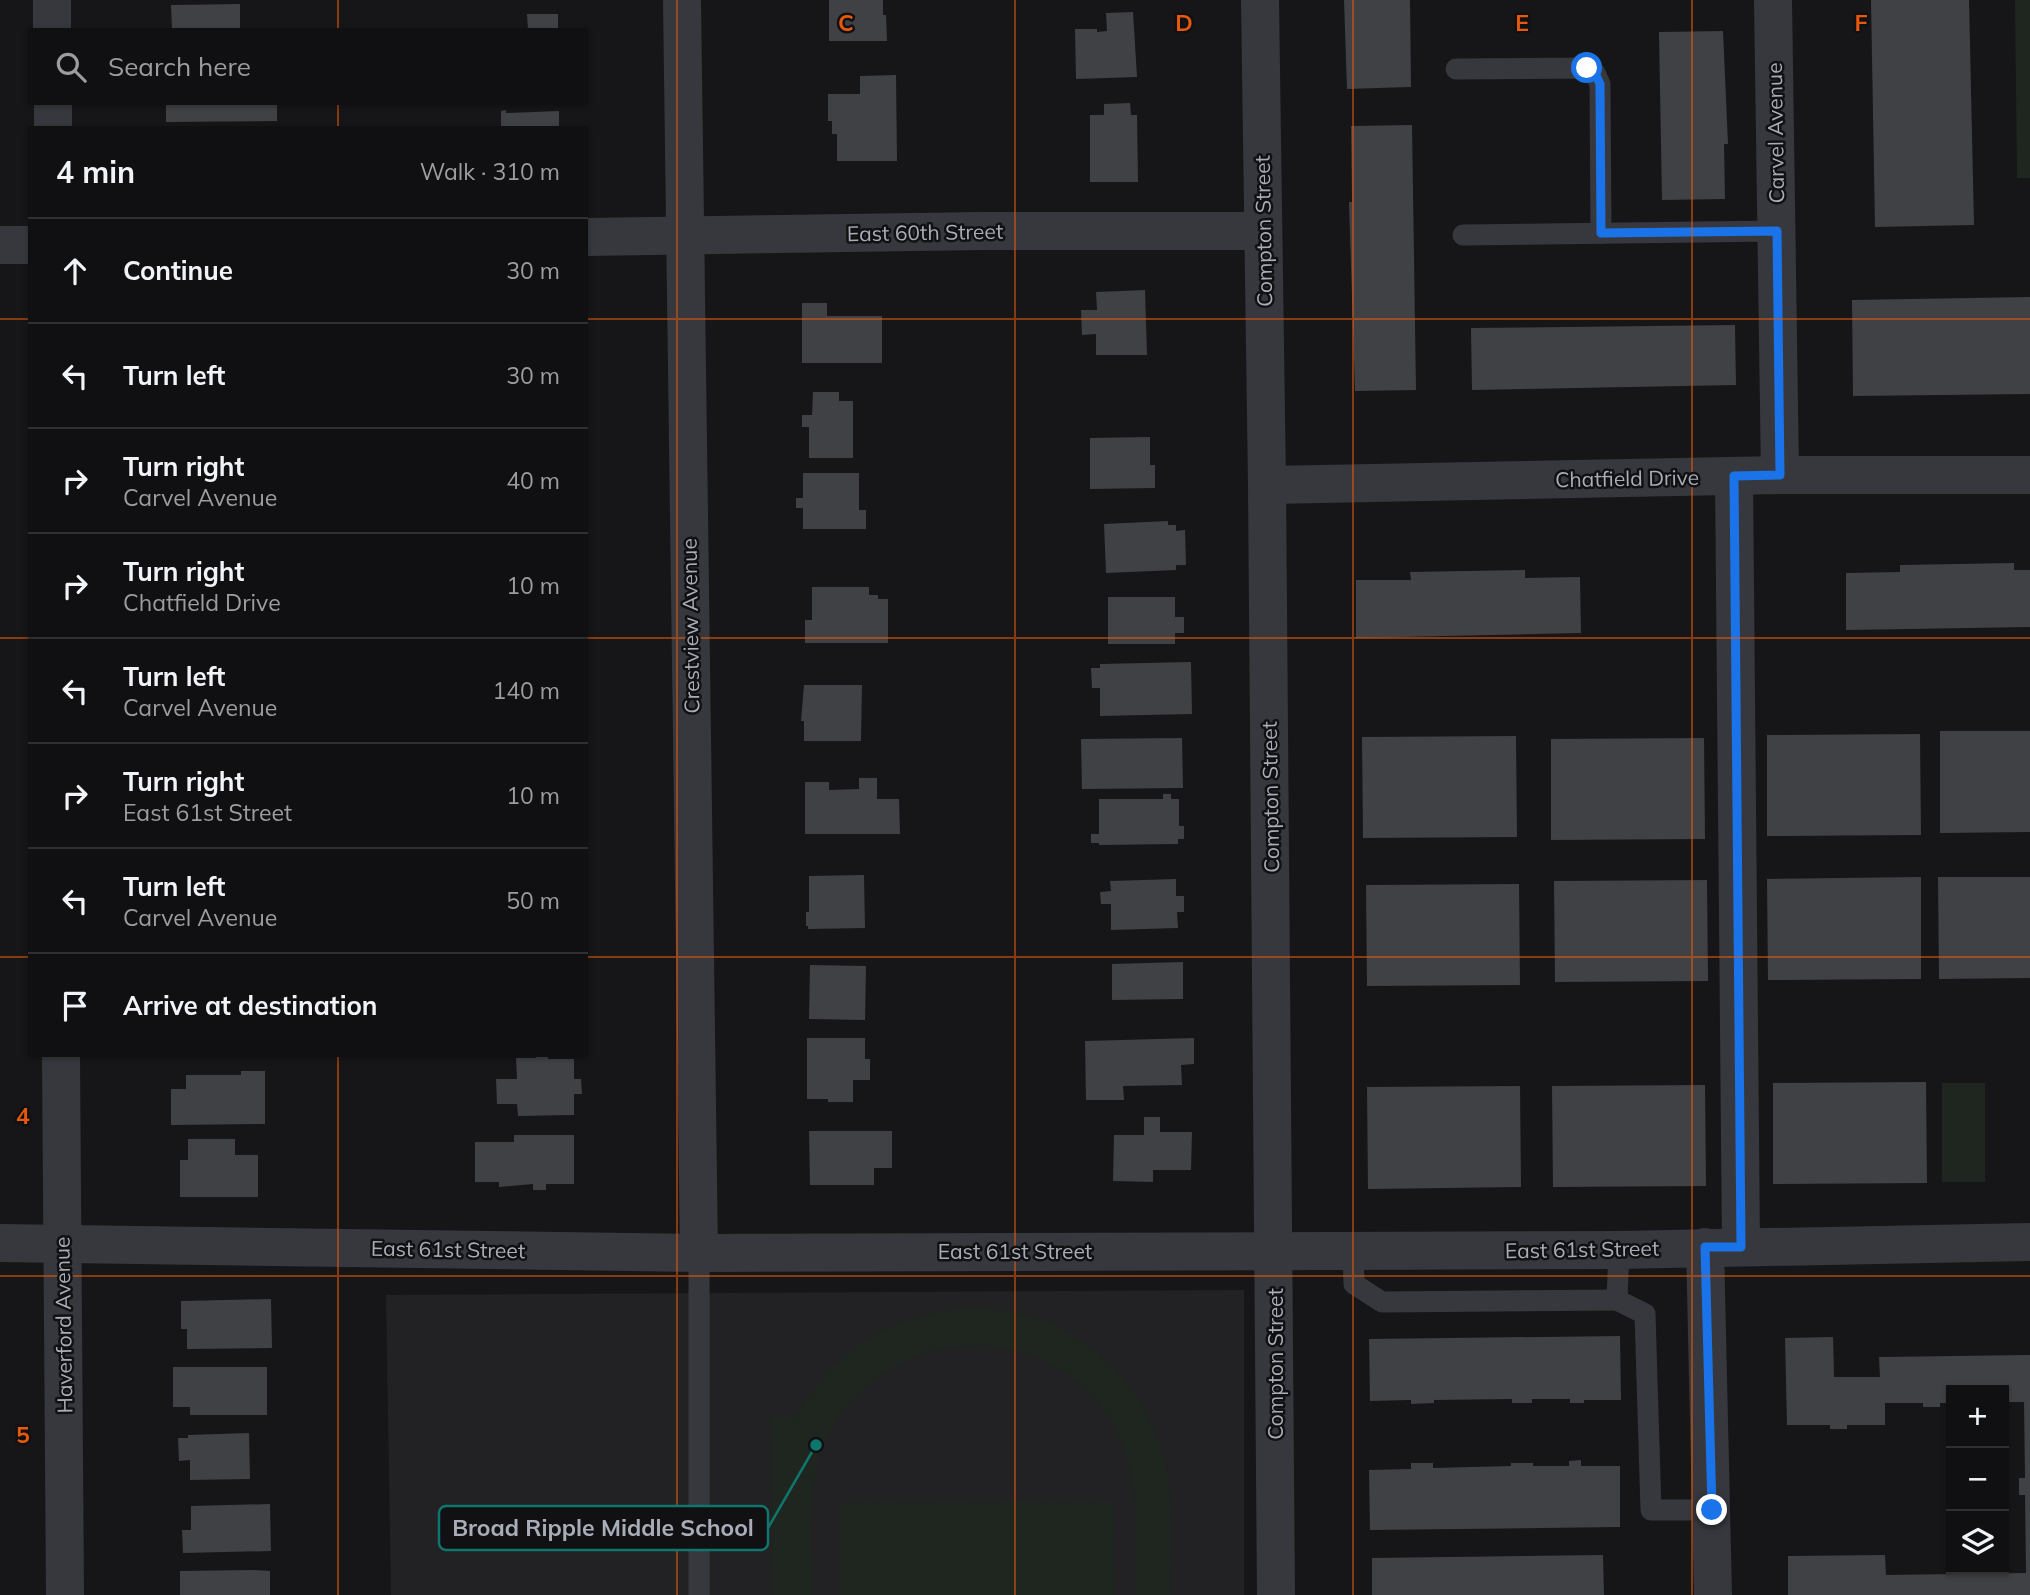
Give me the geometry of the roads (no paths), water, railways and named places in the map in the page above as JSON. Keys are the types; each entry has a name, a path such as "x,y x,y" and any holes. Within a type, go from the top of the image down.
{"street":[{"path":"52,0 52,28"},
{"name":"Crestview Avenue","path":"682,0 699,1253"},
{"name":"Compton Street","path":"1260,0 1275,1250 1276,1595"},
{"name":"Carvel Avenue","path":"1773,0 1780,475"},
{"path":"53,105 53,126"},
{"name":"East 60th Street","path":"588,237 982,231 1263,231"},
{"path":"0,245 28,245"},
{"name":"Chatfield Drive","path":"1267,485 1780,475 2030,475"},
{"path":"1713,1595 1712,1510 1723,1247 1734,476"},
{"name":"Haverford Avenue","path":"61,1057 65,1595"},
{"name":"East 61st Street","path":"0,1243 699,1253 1619,1250 2030,1242"}],"lane":[{"path":"1456,69 1587,68 1595,73 1600,84 1601,233"},
{"path":"1463,235 1777,231"},
{"path":"1617,1300 1619,1250"},
{"path":"1353,1251 1354,1284 1382,1302 1617,1300 1645,1314 1651,1510 1712,1510"},
{"path":"699,1253 699,1595"}],"place":[{"name":"Broad Ripple Middle School","path":"816,1445"}]}
